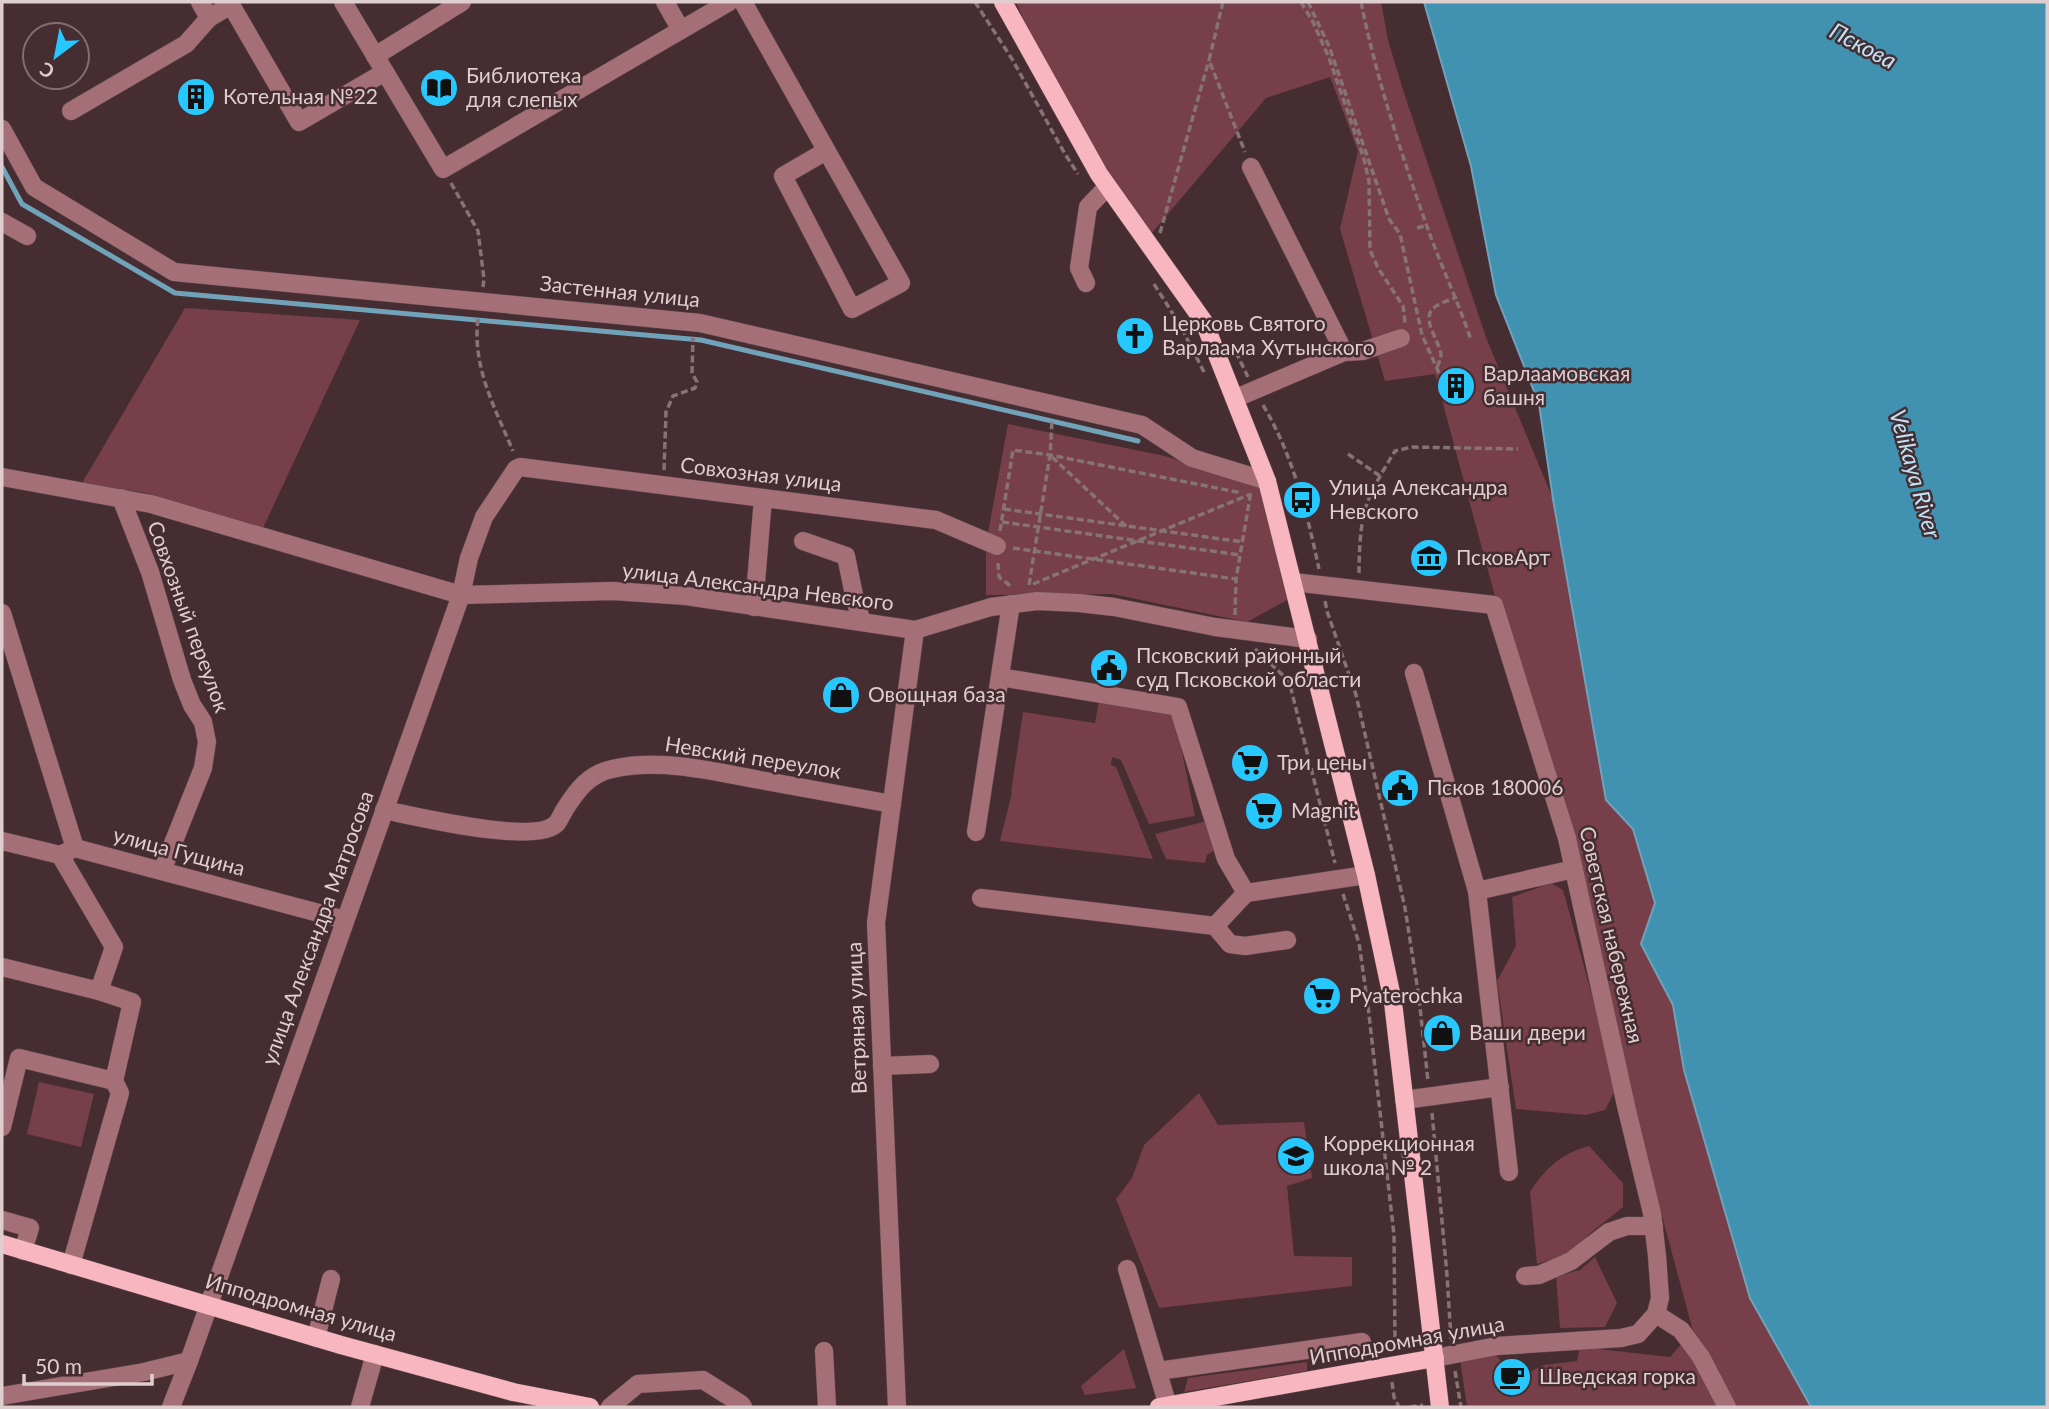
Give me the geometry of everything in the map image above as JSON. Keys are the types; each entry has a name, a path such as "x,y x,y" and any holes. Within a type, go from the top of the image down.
{"main road":[{"path":"1003,2 1098,174 1101,193 1154,253 1205,322 1236,398 1308,639 1394,1002 1404,1100 1443,1356 1440,1407"},
{"name":"Ипподромная улица","path":"2,1244 316,1338 549,1403 590,1407"},
{"name":"Ипподромная улица","path":"1163,1406 1443,1356"}],"street":[{"path":"200,2 209,18"},
{"path":"342,2 443,169 729,2"},
{"path":"375,56 462,2"},
{"path":"664,2 681,30"},
{"path":"743,2 901,283 852,309 783,176 826,151"},
{"path":"71,111 186,44 209,18 234,3 299,122 385,72"},
{"name":"Застенная улица","path":"2,129 34,187 174,272 480,307 699,323 1142,425 1192,458 1260,478"},
{"path":"1251,167 1344,352"},
{"path":"1086,283 1079,268 1088,207 1101,193"},
{"path":"2,222 27,236"},
{"path":"1236,398 1344,352 1363,351 1401,338"},
{"name":"Совхозная улица","path":"518,468 936,520 997,546"},
{"name":"улица Александра Матросова","path":"171,1407 461,594 484,517 518,468"},
{"name":"улица Александра Невского","path":"2,477 151,503 461,594 613,591 686,597 915,630 991,607 1014,597 1114,607 1235,630 1308,639"},
{"name":"Совхозный переулок","path":"121,498 150,572 182,680 192,705 203,722 207,742 203,768 162,871"},
{"path":"754,607 763,498"},
{"path":"803,541 846,556 862,622"},
{"name":"Советская набережная","path":"1293,582 1494,605 1567,838 1654,1227 1660,1298 1656,1314"},
{"path":"976,832 1014,597"},
{"path":"2,613 67,852 114,947 99,991"},
{"name":"Ветряная улица","path":"897,1407 876,923 915,630"},
{"path":"1414,673 1477,891 1509,1172"},
{"path":"1000,677 1178,707 1226,859 1246,893"},
{"name":"Невский переулок","path":"384,810 459,826 529,832 544,830 556,825 577,790 592,775 611,769 642,765 698,768 892,804"},
{"name":"улица Гущина","path":"2,841 162,871 345,919"},
{"path":"1477,891 1574,869"},
{"path":"1215,926 1246,893 1366,875"},
{"path":"981,898 1215,926 1230,944 1245,946 1287,940"},
{"path":"2,967 132,1002 114,1081 120,1093 71,1265"},
{"path":"2,1127 19,1058 114,1081"},
{"path":"882,1066 930,1064"},
{"path":"1404,1100 1500,1087"},
{"path":"2,1220 30,1228 23,1251"},
{"path":"1525,1276 1539,1275 1571,1261 1609,1232 1627,1226 1654,1227"},
{"path":"1127,1269 1158,1371 1163,1406"},
{"path":"316,1338 331,1279"},
{"path":"1656,1314 1681,1330 1701,1357 1727,1407"},
{"name":"Ипподромная улица","path":"1443,1356 1497,1346 1621,1338 1638,1334 1656,1314"},
{"path":"1158,1371 1362,1342"},
{"path":"824,1351 827,1407"},
{"path":"360,1407 375,1354"},
{"path":"9,1401 189,1361"},
{"path":"610,1407 638,1384 703,1380 743,1407"}],"path":[{"path":"975,2 1012,59 1065,154 1101,193"},
{"path":"1154,253 1223,2"},
{"path":"1300,2 1313,22 1329,58 1364,159 1369,181 1370,250 1402,306 1406,329 1401,338"},
{"path":"1308,2 1329,46 1389,219 1400,234 1418,323 1438,370 1441,358 1429,315 1431,310 1457,297"},
{"path":"1361,2 1386,104 1427,225 1457,297 1471,340"},
{"path":"1209,60 1251,167"},
{"path":"443,169 478,231 484,279 477,332 480,369 518,468"},
{"path":"1417,229 1427,225"},
{"path":"1400,234 1407,232"},
{"path":"1153,282 1180,325 1204,372"},
{"path":"664,486 666,412 673,396 695,388 697,382 692,373 693,343"},
{"path":"1029,585 1050,455 1052,421"},
{"path":"1358,589 1364,514 1380,476 1395,451 1412,447 1518,449"},
{"path":"1013,450 1251,494 1029,585 1014,597 999,577 997,546 1013,450"},
{"path":"1348,454 1380,476"},
{"path":"1050,455 1128,527"},
{"path":"1260,478 1251,494 1236,579 1235,630 1289,681 1339,879 1359,943 1394,1235 1395,1340 1390,1365 1394,1397 1399,1407"},
{"path":"1004,509 1243,542"},
{"path":"1002,522 1240,555"},
{"path":"997,546 1236,579"},
{"path":"1443,1356 1461,1407"}],"shaded area":[{"path":"1016,2 1381,2 1388,40 1403,90 1487,340 1553,499 1606,800 1633,829 1655,903 1641,944 1673,1005 1684,1070 1750,1298 1811,1407 1467,1407 1460,1359 1488,1352 1498,1357 1501,1362 1529,1372 1544,1365 1577,1361 1580,1347 1670,1357 1693,1331 1435,374 1385,381 1340,229 1358,151 1330,77 1266,98 1151,234 1078,121 1045,63"},
{"path":"185,308 360,320 263,528 146,493 82,483"},
{"path":"1008,424 1165,456 1262,486 1289,599 1247,622 1112,594 986,595 986,544"},
{"path":"1099,701 1174,713 1195,816 1149,824 1121,760 1112,757 1111,765 1116,767 1153,859 1000,841 1012,793 1023,712 1095,723"},
{"path":"1207,821 1215,850 1207,855 1205,863 1166,859 1155,834"},
{"path":"1551,883 1563,890 1617,1087 1605,1110 1586,1115 1516,1109 1497,981 1516,946 1512,897"},
{"path":"39,1082 94,1094 81,1147 27,1134"},
{"path":"1199,1093 1218,1125 1304,1122 1312,1178 1287,1186 1294,1256 1352,1257 1352,1286 1159,1308 1116,1199 1132,1178 1144,1145"},
{"path":"1589,1146 1623,1183 1623,1207 1587,1236 1573,1252 1537,1264 1530,1192 1555,1163 1570,1153"},
{"path":"1595,1257 1617,1303 1605,1327 1560,1328 1556,1276 1580,1270"},
{"path":"1124,1349 1136,1388 1085,1395 1081,1386"},
{"path":"1307,1362 1307,1371 1184,1392 1188,1378"}],"water":[{"path":"1424,2 2047,2 2047,1407 1811,1407 1750,1298 1684,1070 1673,1005 1641,944 1655,903 1633,829 1606,800 1539,404 1496,295 1471,166"}],"waterway":[{"path":"2,167 22,204 175,293 701,340 1138,441"}],"place":[{"name":"Библиотека для слепых","path":"439,88"},
{"name":"Котельная №22","path":"196,97"},
{"name":"Церковь Святого Варлаама Хутынского","path":"1135,336"},
{"name":"Варлаамовская башня","path":"1456,386"},
{"name":"Улица Александра Невского","path":"1302,500"},
{"name":"ПсковАрт","path":"1429,558"},
{"name":"Псковский районный суд Псковской области","path":"1109,668"},
{"name":"Овощная база","path":"841,695"},
{"name":"Три цены","path":"1250,763"},
{"name":"Псков 180006","path":"1400,788"},
{"name":"Magnit","path":"1264,811"},
{"name":"Pyaterochka","path":"1322,996"},
{"name":"Ваши двери","path":"1442,1033"},
{"name":"Коррекционная школа № 2","path":"1296,1156"},
{"name":"Шведская горка","path":"1512,1377"}],"water label":[{"name":"Пскова","path":"1863,46"},
{"name":"Velikaya River","path":"1915,474"}]}
